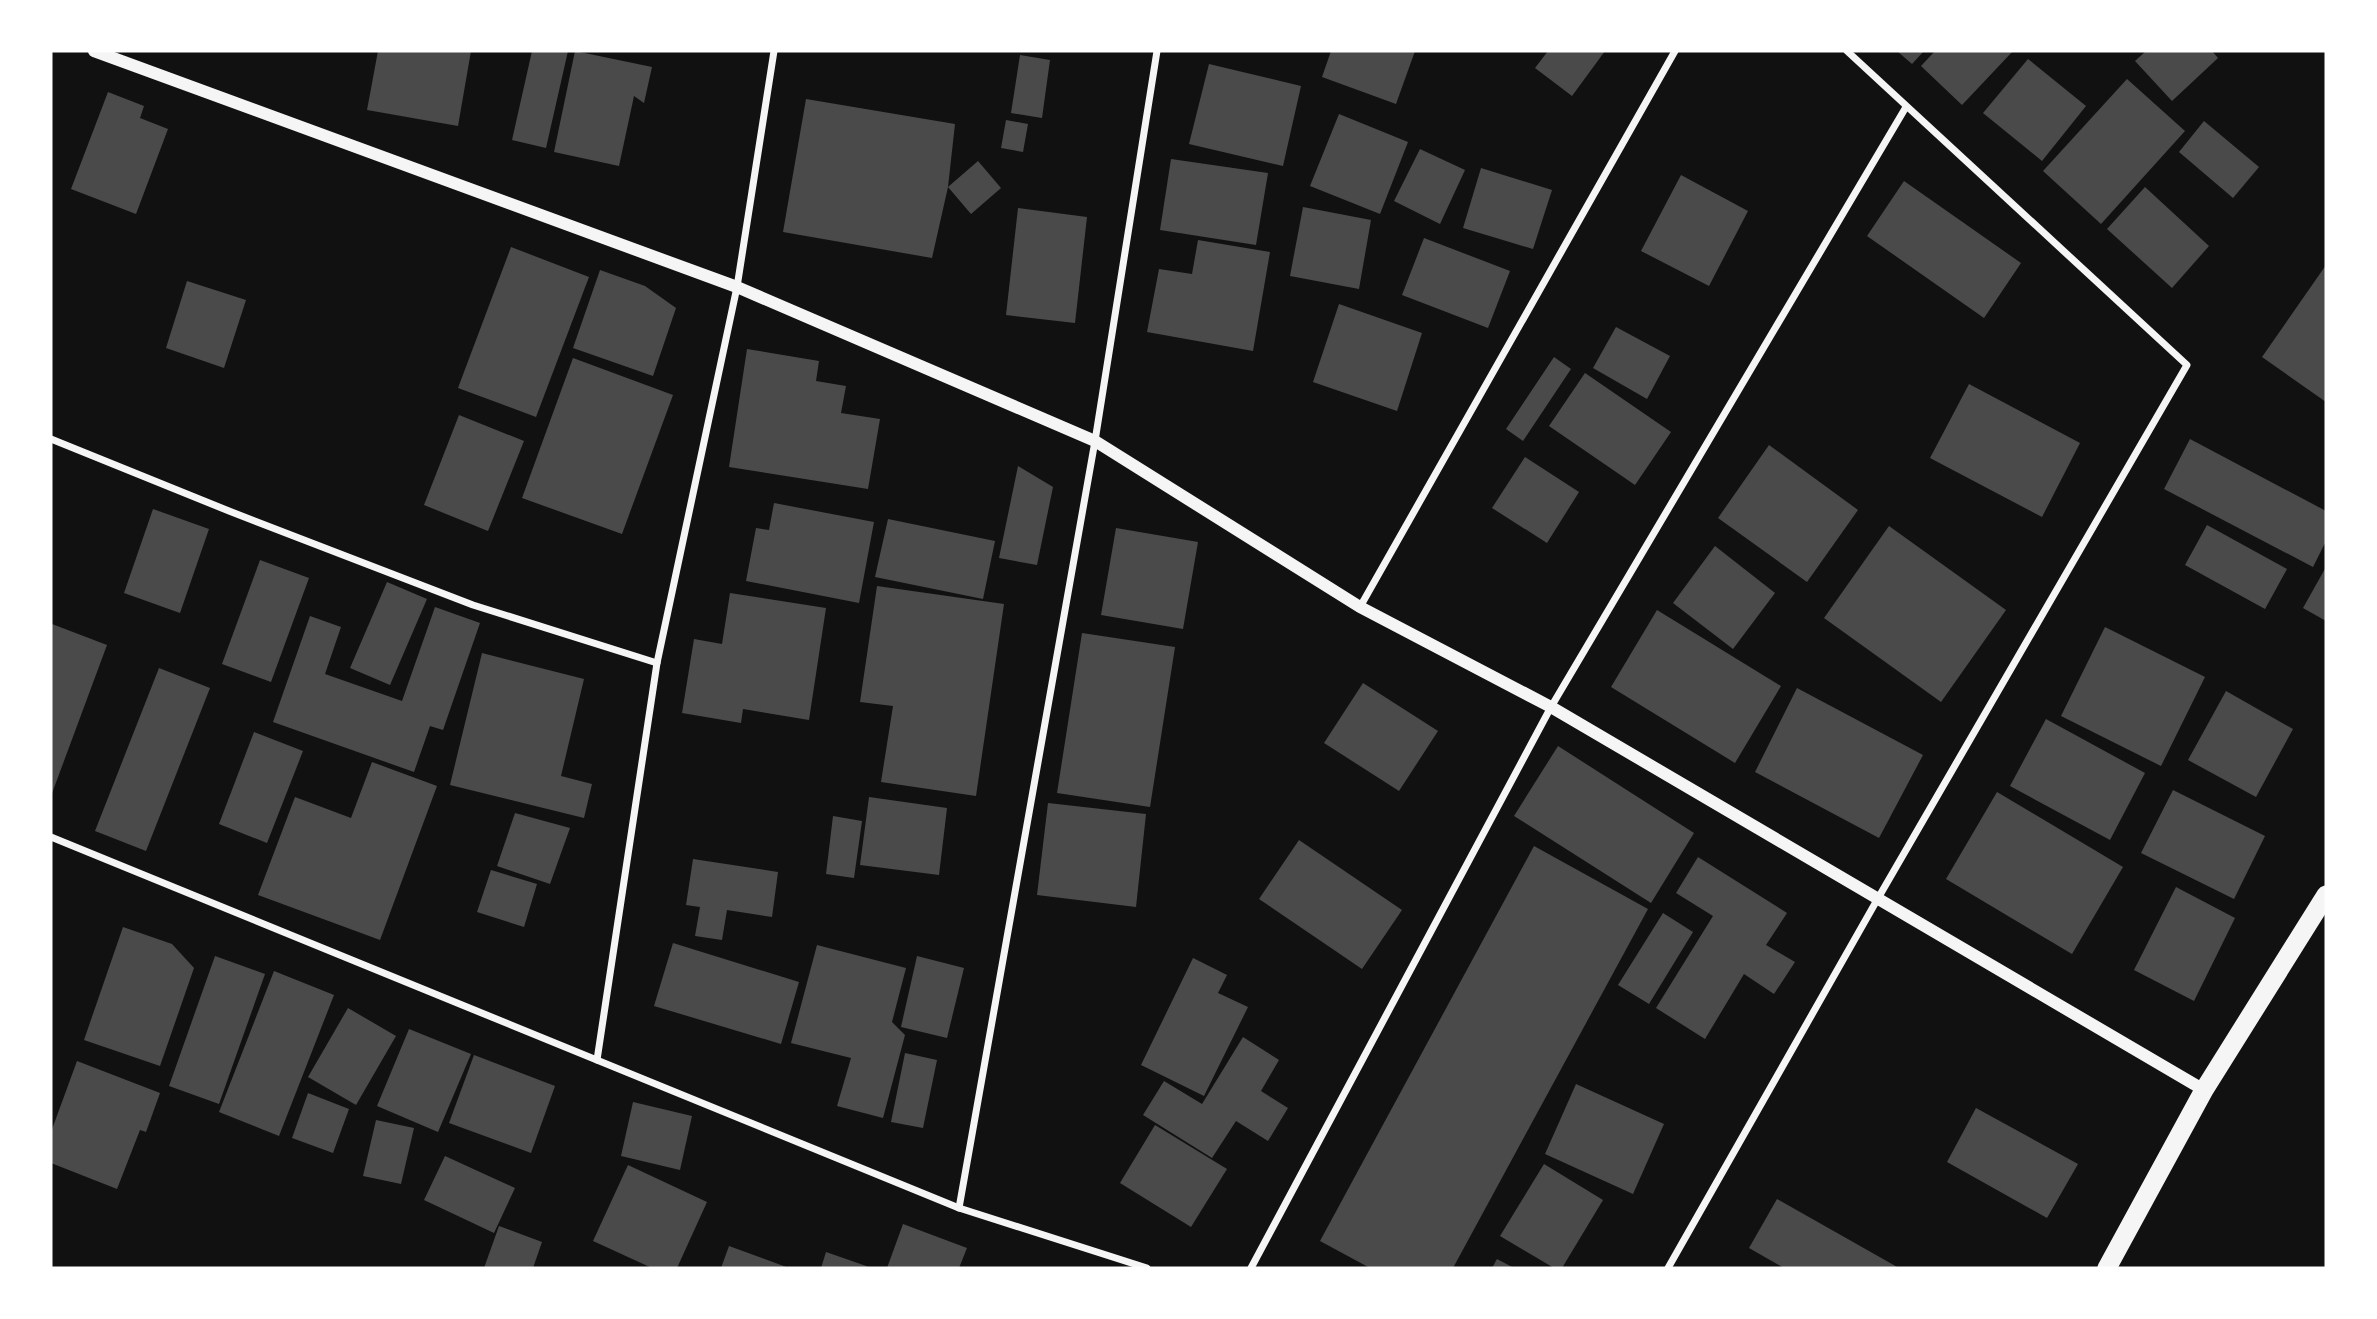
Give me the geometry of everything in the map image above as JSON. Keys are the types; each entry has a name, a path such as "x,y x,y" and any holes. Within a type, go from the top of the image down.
{"highway":[{"path":"2107,1268 2204,1090 2326,895"}],"street":[{"path":"94,51 737,287 1095,441 1360,607 1551,707 2204,1090"},
{"path":"597,1060 657,663 737,287 774,51"},
{"path":"959,1208 1095,441 1157,51"},
{"path":"1360,607 1675,51"},
{"path":"1668,1268 1877,900 2187,365 1847,51"},
{"path":"1251,1268 1551,707 1906,107"},
{"path":"51,439 473,605 657,663"},
{"path":"51,837 959,1208 1147,1268"}],"building":[{"path":"378,51 471,51 458,126 367,110"},
{"path":"532,51 568,51 546,148 512,140"},
{"path":"575,51 652,67 644,103 634,96 619,166 554,152"},
{"path":"1331,51 1415,51 1396,104 1322,77"},
{"path":"1548,51 1605,51 1572,96 1535,68"},
{"path":"1897,51 1924,51 1912,64"},
{"path":"1935,51 2013,51 1962,105 1921,66"},
{"path":"2146,51 2212,51 2218,58 2172,101 2135,61"},
{"path":"1020,55 1050,60 1042,118 1011,113"},
{"path":"2028,59 2086,106 2042,161 1983,113"},
{"path":"1209,64 1301,86 1283,166 1189,144"},
{"path":"2127,79 2185,131 2101,224 2043,171"},
{"path":"108,92 144,106 140,118 168,129 136,214 71,189"},
{"path":"806,99 955,124 948,187 932,258 783,232"},
{"path":"1339,114 1408,142 1380,214 1310,186"},
{"path":"1006,120 1028,124 1023,152 1001,148"},
{"path":"2204,121 2259,167 2233,198 2179,152"},
{"path":"1420,149 1465,170 1440,224 1394,201"},
{"path":"1171,159 1268,173 1256,245 1160,230"},
{"path":"978,161 1001,188 971,214 948,187"},
{"path":"1481,168 1552,190 1533,249 1463,228"},
{"path":"1681,175 1748,211 1709,286 1641,251"},
{"path":"1904,181 2021,263 1984,318 1867,236"},
{"path":"2145,187 2209,246 2172,288 2107,229"},
{"path":"1303,207 1371,220 1359,289 1290,276"},
{"path":"1018,208 1087,217 1075,323 1006,315"},
{"path":"1424,238 1510,271 1488,328 1402,295"},
{"path":"1198,240 1270,252 1253,351 1147,332 1159,269 1192,274"},
{"path":"511,247 589,277 536,417 458,388"},
{"path":"2326,265 2326,402 2262,357"},
{"path":"600,270 645,286 676,308 653,376 573,348"},
{"path":"187,281 246,300 224,368 166,348"},
{"path":"1339,304 1422,333 1397,411 1313,382"},
{"path":"1616,327 1670,356 1647,399 1593,368"},
{"path":"747,349 819,361 816,381 846,386 841,413 880,419 868,489 729,467"},
{"path":"1554,357 1571,369 1523,441 1506,429"},
{"path":"573,358 673,395 622,534 522,498"},
{"path":"1585,373 1671,432 1635,485 1549,426"},
{"path":"1969,384 2080,443 2042,517 1930,458"},
{"path":"459,415 524,441 488,531 424,505"},
{"path":"2190,439 2326,511 2326,541 2313,567 2164,489"},
{"path":"1769,445 1858,510 1807,582 1718,518"},
{"path":"1525,457 1579,492 1547,543 1492,508"},
{"path":"1018,466 1053,487 1037,565 999,558"},
{"path":"774,503 874,522 859,603 746,581 756,528 769,530"},
{"path":"153,509 209,529 180,613 124,593"},
{"path":"888,519 995,541 983,599 875,577"},
{"path":"2207,525 2287,569 2265,609 2185,565"},
{"path":"1889,526 2006,610 1941,702 1824,618"},
{"path":"1116,528 1198,542 1183,629 1101,615"},
{"path":"1715,546 1775,593 1733,649 1673,603"},
{"path":"260,560 309,578 271,682 222,664"},
{"path":"2326,567 2326,621 2303,608"},
{"path":"387,582 427,599 390,685 350,668"},
{"path":"877,586 1004,604 976,796 881,782 893,706 860,702"},
{"path":"730,593 826,608 809,720 743,709 741,723 682,713 694,639 722,644"},
{"path":"435,607 480,623 443,730 430,726 414,772 273,722 310,616 341,627 325,674 402,701"},
{"path":"1657,610 1781,686 1735,763 1611,687"},
{"path":"52,624 107,645 51,796 51,626"},
{"path":"2105,627 2205,677 2161,766 2061,716"},
{"path":"1082,633 1175,647 1150,807 1057,793"},
{"path":"482,653 584,679 561,776 592,784 584,818 450,785"},
{"path":"159,668 210,688 146,851 95,831"},
{"path":"1363,683 1438,731 1399,791 1324,743"},
{"path":"1797,688 1923,755 1879,838 1755,772"},
{"path":"2226,691 2293,729 2256,797 2188,760"},
{"path":"2046,719 2145,773 2110,840 2010,786"},
{"path":"254,732 303,751 267,843 219,824"},
{"path":"1558,746 1694,833 1651,903 1514,816"},
{"path":"372,762 437,786 380,940 258,895 295,797 351,818"},
{"path":"2173,790 2265,836 2234,899 2141,853"},
{"path":"1997,792 2123,867 2072,954 1946,879"},
{"path":"869,797 947,808 939,875 860,865"},
{"path":"1048,803 1146,814 1136,907 1037,895"},
{"path":"515,813 570,828 550,884 497,866"},
{"path":"833,816 862,821 854,878 826,874"},
{"path":"1299,840 1402,910 1362,969 1259,899"},
{"path":"1534,846 1648,909 1453,1268 1370,1268 1320,1241"},
{"path":"1698,857 1787,913 1766,945 1795,962 1774,994 1744,974 1705,1039 1656,1008 1713,916 1676,893"},
{"path":"693,859 778,872 772,917 727,910 722,940 695,936 700,907 686,905"},
{"path":"491,870 537,884 524,927 477,912"},
{"path":"2176,887 2235,918 2194,1001 2134,970"},
{"path":"1663,913 1693,932 1649,1004 1618,985"},
{"path":"123,927 172,944 194,968 160,1066 84,1040"},
{"path":"673,943 799,982 781,1044 654,1006"},
{"path":"817,945 906,968 892,1022 905,1035 883,1118 837,1106 851,1058 791,1043"},
{"path":"215,956 265,974 219,1104 169,1086"},
{"path":"917,956 964,968 947,1038 901,1027"},
{"path":"1193,958 1227,975 1218,993 1248,1007 1204,1096 1141,1065"},
{"path":"274,971 334,995 279,1136 219,1112"},
{"path":"348,1008 396,1036 356,1105 308,1077"},
{"path":"409,1029 471,1054 438,1132 377,1106"},
{"path":"1243,1037 1279,1060 1261,1091 1288,1108 1268,1141 1236,1121 1212,1158 1143,1115 1164,1081 1202,1104"},
{"path":"905,1053 937,1060 923,1128 891,1122"},
{"path":"474,1055 555,1086 531,1153 449,1123"},
{"path":"77,1061 160,1093 146,1132 140,1130 117,1189 51,1163 51,1132"},
{"path":"1576,1084 1664,1124 1633,1194 1545,1154"},
{"path":"308,1093 349,1109 333,1153 292,1138"},
{"path":"633,1102 692,1116 680,1170 621,1156"},
{"path":"1976,1108 2078,1164 2047,1218 1947,1162"},
{"path":"376,1120 414,1128 401,1184 363,1176"},
{"path":"1155,1125 1227,1169 1191,1227 1120,1183"},
{"path":"445,1156 515,1188 494,1233 424,1200"},
{"path":"1544,1164 1603,1200 1562,1268 1554,1268 1500,1236"},
{"path":"628,1165 707,1202 677,1268 652,1268 593,1241"},
{"path":"1777,1199 1899,1268 1784,1268 1749,1248"},
{"path":"903,1224 967,1248 959,1268 887,1268"},
{"path":"499,1226 542,1242 533,1268 484,1268"},
{"path":"729,1246 789,1268 721,1268"},
{"path":"826,1252 872,1268 821,1268"},
{"path":"1497,1259 1514,1268 1492,1268"}]}
